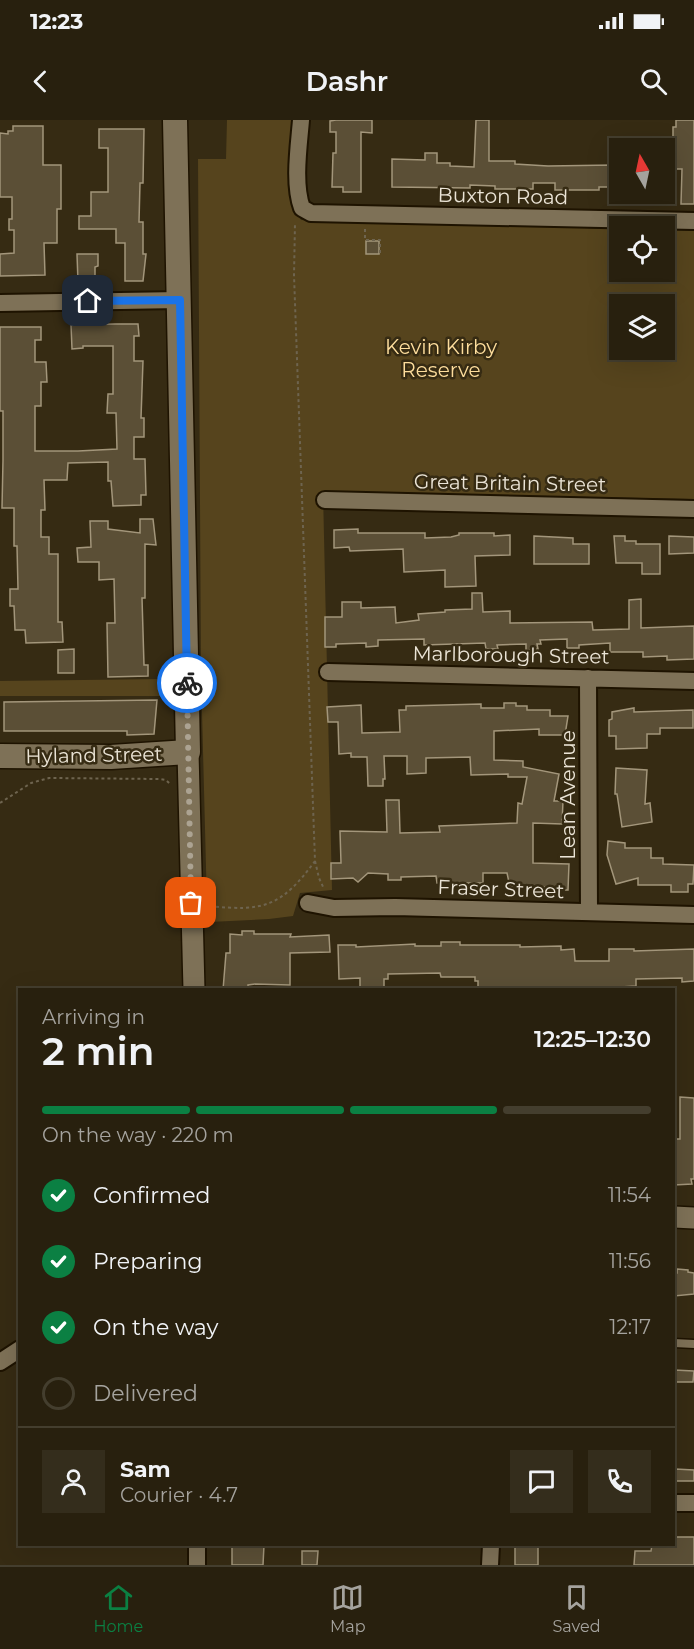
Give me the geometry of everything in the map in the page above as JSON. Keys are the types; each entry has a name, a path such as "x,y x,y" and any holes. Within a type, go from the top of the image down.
{"main road":[{"path":"175,120 188,752"},
{"name":"Hyland Street","path":"0,756 120,757 188,752"}],"street":[{"name":"Buxton Road","path":"301,120 298,159 299,200 302,208 311,213 694,221"},
{"path":"0,303 180,300"},
{"name":"Great Britain Street","path":"326,500 694,509"},
{"name":"Marlborough Street","path":"328,672 694,681"},
{"name":"Lean Avenue","path":"588,678 589,912"},
{"path":"188,752 194,988"},
{"name":"Fraser Street","path":"308,903 334,908 395,907 694,915"},
{"path":"675,1217 694,1218"},
{"path":"0,1362 18,1350"},
{"path":"675,1503 694,1503"},
{"path":"197,1546 197,1565"},
{"path":"490,1546 490,1565"}],"lane":[{"path":"675,1344 694,1344"}],"path":[{"path":"366,214 365,240 380,240 380,255"},
{"path":"294,219 294,275 315,861 320,883 334,908"},
{"path":"0,803 31,783 49,778 163,779 174,788"},
{"path":"210,906 253,908 267,905 282,897 315,861"}],"green space":[{"name":"Kevin Kirby Reserve","path":"227,120 293,120 291,204 301,220 609,229 609,282 675,282 675,230 694,231 694,499 323,492 332,890 300,893 293,916 269,919 210,922 216,907 207,906 201,673 198,159 226,159"},
{"path":"164,679 163,696 0,696 0,681"}],"building":[{"path":"372,120 372,133 361,132 361,192 343,192 343,187 332,187 336,132 330,132 330,121"},
{"path":"476,120 489,120 489,161 515,161 515,164 548,166 609,165 609,187 599,187 599,190 555,190 555,183 533,183 533,189 495,189 495,186 470,185 470,188 392,187 392,159 425,160 425,153 437,153 437,163 474,167"},
{"path":"676,120 694,120 694,204 681,204 682,169 675,169 673,127 676,127"},
{"path":"13,126 43,126 43,165 61,165 61,209 57,209 57,243 44,243 45,275 0,276 0,254 14,253 14,230 9,230 9,219 12,219 12,197 0,197 0,133 8,134 8,131 13,131"},
{"path":"99,129 144,129 143,183 140,183 139,222 143,222 143,254 146,254 143,281 125,281 125,243 116,243 116,229 79,229 79,216 91,216 91,192 108,192 108,148 99,148"},
{"path":"366,241 379,241 379,254 366,254"},
{"path":"77,254 98,254 95,281 78,282"},
{"path":"138,324 139,336 134,336 134,361 143,361 141,418 144,418 144,437 134,437 134,459 145,459 146,495 141,495 141,505 113,506 111,481 108,481 108,462 68,463 67,480 44,480 45,510 41,510 41,537 49,537 49,554 58,554 58,622 62,622 63,642 26,643 25,630 15,630 14,606 10,606 10,589 18,589 17,546 14,546 14,508 2,508 3,411 0,411 0,327 41,327 41,340 35,340 35,362 46,362 47,382 41,382 41,406 35,406 35,451 78,451 117,449 116,413 107,413 108,394 113,394 113,346 83,346 83,348 72,349 71,325"},
{"path":"140,519 153,519 156,545 145,544 145,598 142,598 144,665 148,665 148,676 108,677 107,623 115,623 114,579 99,580 99,562 78,562 77,548 91,547 90,521 108,521 108,529 140,533"},
{"path":"358,529 358,533 425,533 425,538 451,537 459,533 510,535 510,555 475,556 476,586 445,587 445,570 404,572 403,549 350,551 349,547 334,548 334,530"},
{"path":"534,536 573,538 573,544 589,544 589,564 534,564"},
{"path":"614,536 625,536 625,541 636,541 636,544 660,544 660,574 642,574 642,563 616,563"},
{"path":"669,536 694,537 694,553 669,554"},
{"path":"472,593 482,593 483,612 510,611 510,623 592,622 593,630 629,629 629,600 641,599 641,628 694,626 694,659 667,660 667,656 643,657 643,652 610,652 610,643 567,648 567,639 540,640 541,644 537,644 538,649 526,650 526,644 497,645 498,649 486,649 485,643 424,645 424,639 378,640 378,646 366,647 366,643 336,644 336,647 325,647 325,617 342,617 342,602 361,602 361,608 395,607 396,623 419,620 418,614 472,609"},
{"path":"74,649 74,673 58,673 58,650"},
{"path":"157,700 154,734 127,735 127,731 4,731 4,702"},
{"path":"504,703 527,706 527,710 550,710 550,716 568,716 565,735 539,735 539,729 494,731 494,760 523,761 523,767 559,774 554,801 563,801 562,824 533,823 533,863 569,864 568,890 510,887 507,873 483,873 483,883 437,883 436,876 401,877 401,880 388,880 388,874 368,873 358,882 353,878 331,879 331,863 341,863 340,831 387,832 386,800 399,800 400,833 440,832 439,826 517,823 518,803 522,804 527,777 508,777 508,774 471,775 470,757 426,758 426,773 407,774 407,756 384,756 383,786 368,786 367,757 351,757 351,753 339,754 338,722 328,722 327,707 361,705 362,733 400,732 399,710 406,710 406,706 481,704 481,708 504,708"},
{"path":"634,708 634,712 693,710 693,728 660,728 660,734 647,734 647,748 616,749 616,736 609,736 609,720 612,719 612,712"},
{"path":"616,768 647,770 645,804 650,803 652,822 622,827 617,794 615,794"},
{"path":"608,841 625,843 625,848 651,848 651,858 663,858 663,864 694,865 693,884 688,884 688,892 671,892 671,885 638,885 638,878 616,884 607,855"},
{"path":"242,931 254,931 254,934 291,934 290,937 329,935 330,952 290,953 290,985 255,984 248,985 248,988 223,988 226,953 230,953 230,934 242,935"},
{"path":"441,942 460,942 460,945 561,946 561,950 574,949 575,961 609,961 609,949 634,949 634,951 694,949 694,981 682,982 682,978 636,979 636,986 621,988 478,988 478,981 475,981 475,977 441,977 440,973 388,974 388,979 384,979 384,988 360,988 360,978 339,979 338,945 356,945 356,947 415,944 415,946 441,946"},
{"path":"680,1097 694,1098 694,1179 691,1179 692,1184 675,1185 675,1139 680,1139"},
{"path":"677,1269 694,1273 694,1294 675,1296 675,1273"},
{"path":"675,1370 694,1371 693,1382 675,1382"},
{"path":"675,1469 694,1470 694,1481 675,1481"},
{"path":"675,1537 694,1537 694,1565 634,1565 635,1551 651,1551 652,1546 675,1546"},
{"path":"264,1546 263,1565 232,1565 232,1547"},
{"path":"515,1546 538,1546 538,1565 515,1565"},
{"path":"302,1551 318,1551 317,1565 302,1565"}],"way so far":[{"path":"187,683 191,903"}],"route":[{"path":"88,301 180,300 187,683"}]}
